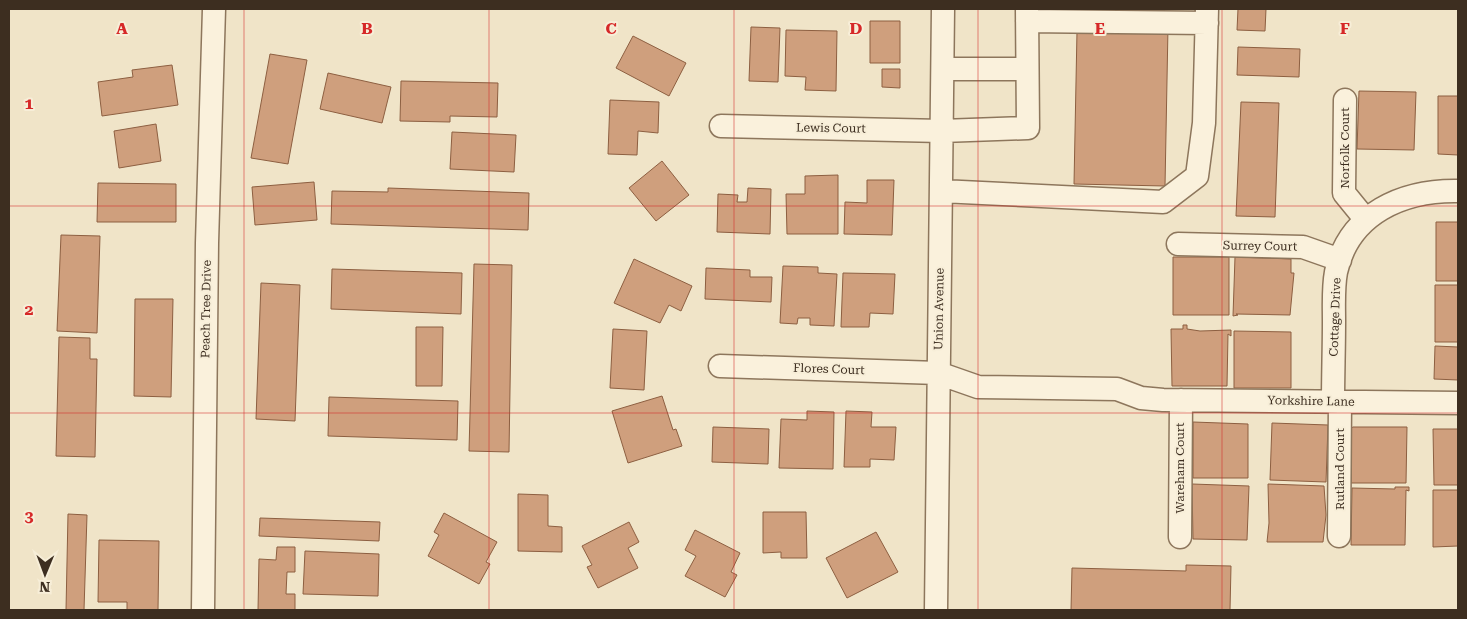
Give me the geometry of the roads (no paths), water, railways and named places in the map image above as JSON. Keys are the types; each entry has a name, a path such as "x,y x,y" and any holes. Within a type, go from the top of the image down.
{"street":[{"name":"Peach Tree Drive","path":"203,610 207,253 214,9"},
{"name":"Union Avenue","path":"936,610 943,9"},
{"path":"941,191 1163,202 1197,176 1204,123 1207,16 1027,15 1027,69 942,69"},
{"name":"Lewis Court","path":"721,126 942,131 1028,128 1027,69"},
{"name":"Norfolk Court","path":"1345,100 1344,193 1366,220"},
{"name":"Cottage Drive","path":"1337,402 1334,286 1344,249 1355,230 1366,220 1396,200 1419,194 1458,191"},
{"name":"Surrey Court","path":"1178,244 1303,247 1340,260"},
{"name":"Flores Court","path":"720,366 938,373 978,387 1117,389 1141,398 1172,400"},
{"name":"Yorkshire Lane","path":"1172,400 1458,403"},
{"name":"Wareham Court","path":"1172,400 1180,537"},
{"name":"Rutland Court","path":"1337,402 1339,536"}]}
